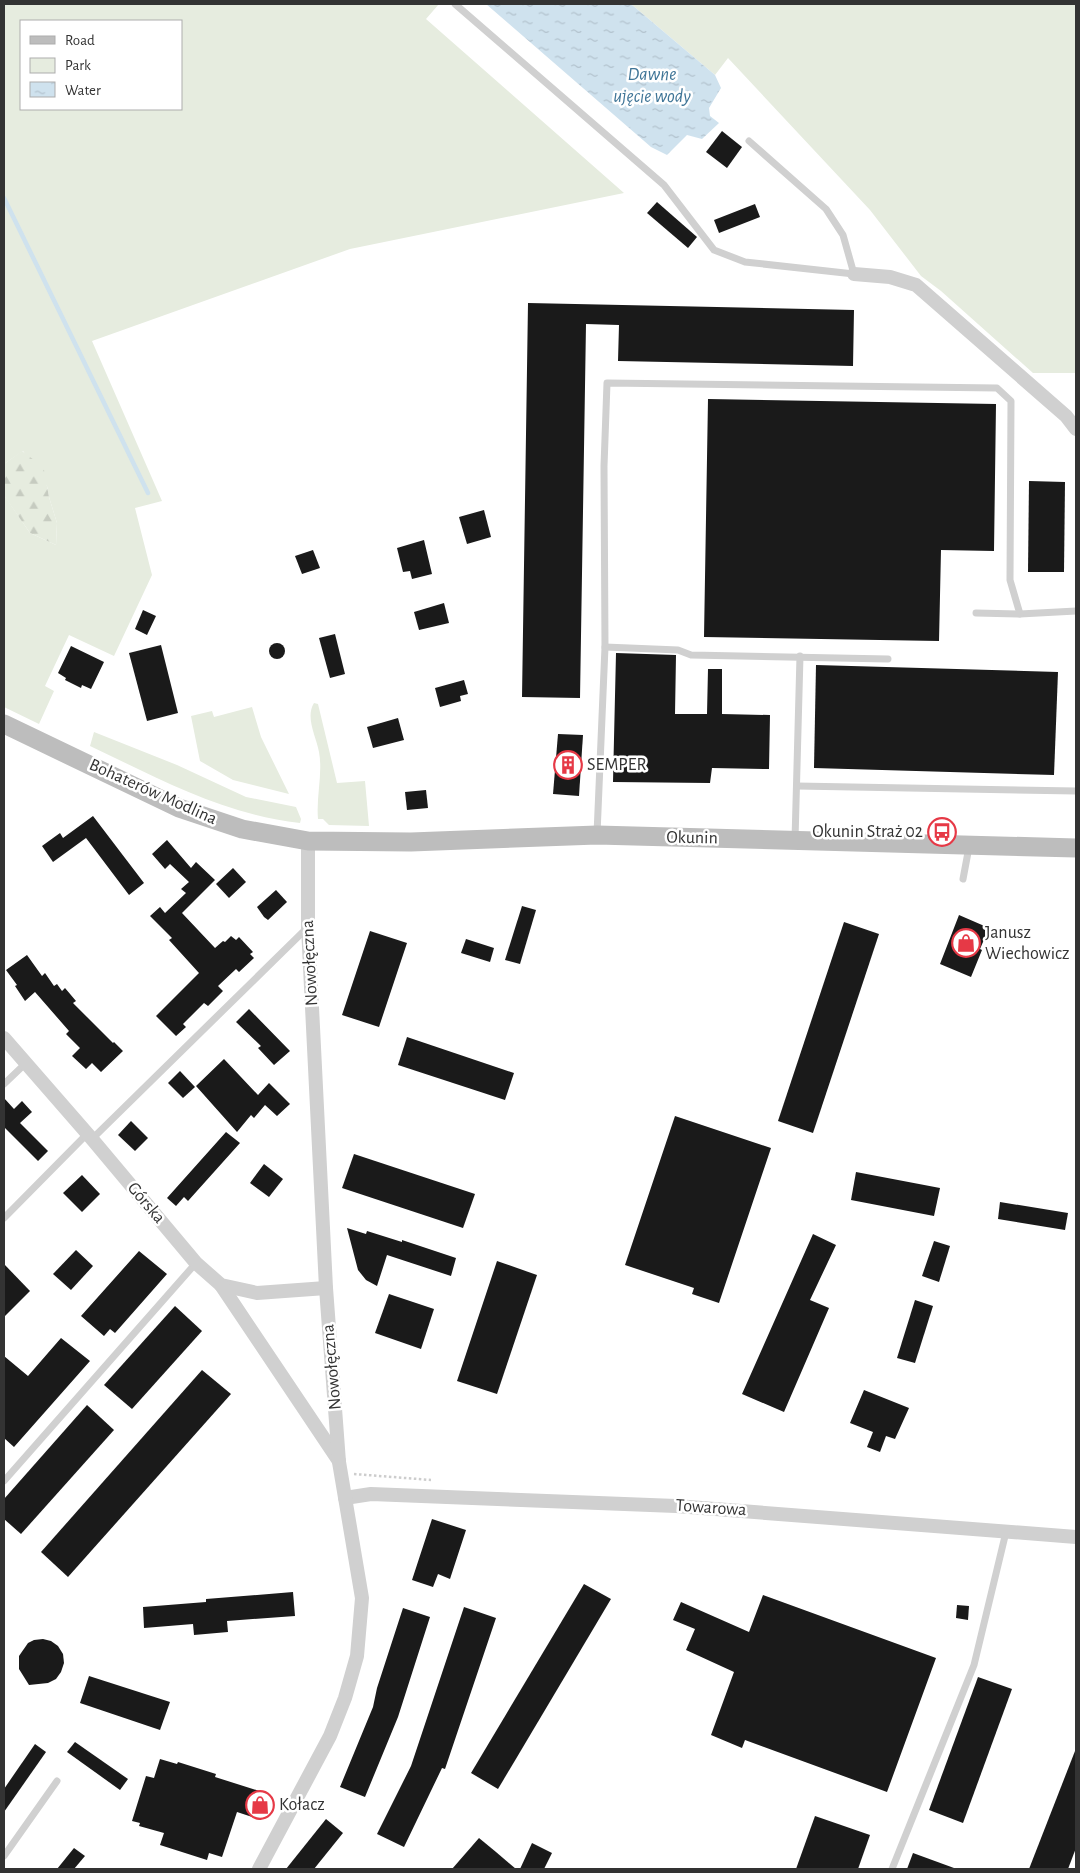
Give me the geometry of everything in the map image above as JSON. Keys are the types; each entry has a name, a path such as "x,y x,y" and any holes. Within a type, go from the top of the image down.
{"main road":[{"name":"Bohaterów Modlina","path":"4,724 179,808 242,829 308,841"},
{"name":"Okunin","path":"308,841 410,842 597,835 1076,848"}],"street":[{"path":"854,274 890,277 916,284 1066,416 1076,429"},
{"name":"Nowołęczna","path":"260,1869 330,1736 345,1698 355,1663 362,1598 340,1462 326,1288 308,927 308,841"},
{"name":"Górska","path":"4,1038 90,1136 196,1263 221,1285 340,1462"},
{"path":"221,1285 257,1292 326,1288"},
{"name":"Towarowa","path":"345,1498 371,1494 676,1506 1076,1537"}],"lane":[{"path":"455,4 664,184 714,250 744,262 854,274 843,235 826,209 749,140"},
{"path":"597,835 605,647 604,466 607,383 997,388 1010,401 1010,580 1020,614"},
{"path":"976,613 1020,614 1076,611"},
{"path":"605,647 678,650 691,655 888,659"},
{"path":"795,840 798,786 800,656"},
{"path":"798,786 1076,791"},
{"path":"963,879 970,844"},
{"path":"4,1218 308,927"},
{"path":"4,1084 26,1063"},
{"path":"4,1481 196,1263"},
{"path":"892,1869 974,1664 1006,1532"},
{"path":"4,1856 57,1781"}],"green space":[{"path":"4,4 439,4 426,19 624,193 350,249 92,341 162,501 135,508 152,575 114,656 69,635 45,686 54,691 39,724 4,707 4,495 30,533 56,545 57,523 47,486 23,451 4,464"},
{"path":"631,4 1076,4 1076,373 1033,373 941,291 921,276 870,210 728,58 715,75"},
{"path":"22,451 44,470 49,497 57,523 56,545 30,533 4,495 4,464"},
{"path":"314,703 318,704 337,783 365,781 369,826 329,825 323,819 318,819 320,760 311,720"},
{"path":"252,707 261,737 289,794 233,780 200,761 191,716 212,711 214,717"},
{"path":"94,732 177,765 246,797 296,807 301,819 300,823 272,819 245,812 192,794 90,746"}],"water":[{"name":"Dawne ujęcie wody","path":"486,4 631,4 715,75 721,88 709,108 710,116 719,123 702,139 687,135 667,155 651,147"}],"building":[{"path":"722,131 742,147 727,168 706,152"},
{"path":"657,202 697,237 688,248 647,213"},
{"path":"755,204 760,217 719,233 714,220"},
{"path":"528,303 854,310 853,366 618,361 619,325 586,324 580,698 522,697"},
{"path":"708,399 996,404 994,551 941,550 939,641 704,637"},
{"path":"1029,481 1065,482 1064,572 1028,572"},
{"path":"484,510 491,537 467,544 459,517"},
{"path":"424,540 432,574 412,579 410,571 403,572 397,548"},
{"path":"313,550 320,568 302,574 295,556"},
{"path":"444,603 449,623 419,630 414,612"},
{"path":"143,610 156,616 147,635 135,629"},
{"path":"335,634 345,674 330,678 319,638"},
{"path":"277,643 283,645 285,651 283,657 277,659 271,657 269,651 271,645"},
{"path":"161,645 178,713 147,721 129,653"},
{"path":"71,646 104,662 91,689 82,685 81,688 65,680 66,678 58,673"},
{"path":"616,653 676,655 675,714 707,714 708,669 722,669 722,714 770,715 769,769 712,768 710,783 613,782"},
{"path":"816,665 1058,672 1054,775 814,768"},
{"path":"464,680 468,694 460,696 461,701 440,707 435,688"},
{"path":"398,718 404,740 373,748 367,727"},
{"name":"SEMPER","path":"558,734 583,735 579,796 553,794"},
{"path":"426,790 428,808 407,810 405,792"},
{"path":"93,816 144,883 129,895 86,838 53,862 42,846 60,833 63,838"},
{"path":"167,840 191,868 196,862 215,880 182,913 215,948 231,936 236,940 239,937 253,952 250,954 254,958 239,972 236,969 218,986 223,991 208,1006 204,1003 183,1024 186,1027 176,1036 156,1016 199,973 169,940 172,938 150,916 160,907 165,913 186,893 181,889 189,882 170,864 165,869 152,854"},
{"path":"233,868 246,882 229,898 216,884"},
{"path":"276,890 287,902 268,920 257,907"},
{"path":"522,906 536,910 520,964 505,960"},
{"name":"Janusz Wiechowicz","path":"959,915 989,928 971,977 940,964"},
{"path":"844,922 879,934 813,1133 778,1121"},
{"path":"370,931 407,943 379,1027 342,1015"},
{"path":"466,939 494,948 490,962 461,953"},
{"path":"27,955 42,976 45,973 54,986 57,984 62,991 65,988 76,1001 73,1003 123,1051 101,1072 92,1063 86,1069 72,1056 80,1048 66,1034 69,1031 35,992 25,1001 15,986 17,985 6,970"},
{"path":"249,1009 290,1051 274,1065 258,1048 261,1046 236,1022"},
{"path":"407,1037 514,1073 505,1100 398,1065"},
{"path":"224,1059 258,1095 269,1083 290,1104 277,1116 265,1105 254,1118 251,1115 237,1132 196,1086"},
{"path":"180,1071 195,1087 183,1098 168,1083"},
{"path":"4,1098 14,1109 22,1101 32,1112 20,1123 48,1151 38,1161 4,1127"},
{"path":"675,1116 771,1148 719,1303 692,1294 694,1288 625,1265"},
{"path":"131,1121 148,1138 135,1151 118,1135"},
{"path":"226,1132 240,1143 188,1201 184,1197 176,1206 167,1198"},
{"path":"354,1154 475,1194 463,1228 342,1188"},
{"path":"264,1164 283,1179 269,1197 250,1183"},
{"path":"856,1172 940,1188 934,1216 851,1200"},
{"path":"82,1175 100,1194 82,1212 63,1193"},
{"path":"1000,1202 1068,1213 1065,1230 998,1219"},
{"path":"347,1228 366,1234 367,1231 402,1242 402,1240 456,1258 451,1276 387,1255 377,1286 366,1280 358,1270"},
{"path":"813,1234 836,1245 810,1300 829,1308 784,1412 742,1394"},
{"path":"934,1241 950,1246 939,1282 922,1276"},
{"path":"76,1250 93,1266 71,1290 53,1274"},
{"path":"139,1251 167,1274 115,1333 110,1329 104,1336 81,1316"},
{"path":"497,1261 537,1275 497,1394 457,1381"},
{"path":"4,1264 30,1291 4,1317"},
{"path":"389,1294 434,1309 421,1349 375,1333"},
{"path":"915,1300 933,1306 915,1363 897,1358"},
{"path":"175,1306 202,1331 132,1409 104,1385"},
{"path":"61,1338 90,1361 14,1447 4,1438 4,1356 28,1376"},
{"path":"202,1370 231,1394 68,1577 41,1552"},
{"path":"864,1390 909,1408 895,1439 886,1436 880,1452 867,1447 873,1432 850,1423"},
{"path":"87,1405 114,1430 21,1534 4,1519 4,1499"},
{"path":"432,1519 466,1530 450,1579 438,1574 433,1587 412,1580"},
{"path":"584,1584 611,1599 498,1789 471,1773"},
{"path":"293,1592 295,1616 227,1621 228,1632 194,1635 193,1624 144,1628 143,1607 206,1602 206,1599"},
{"path":"763,1595 936,1658 887,1792 745,1740 742,1748 711,1735 734,1672 686,1650 695,1629 673,1620 681,1602 749,1632"},
{"path":"957,1605 969,1606 968,1620 956,1618"},
{"path":"464,1607 496,1618 445,1769 442,1768 404,1847 377,1834 411,1766"},
{"path":"403,1608 430,1617 398,1717 365,1797 340,1787 373,1707 377,1688"},
{"path":"43,1639 51,1641 58,1646 63,1654 64,1663 56,1679 48,1683 29,1685 19,1669 19,1656 28,1643"},
{"path":"89,1676 170,1702 160,1730 80,1703"},
{"path":"978,1677 1012,1689 963,1823 929,1810"},
{"path":"75,1742 128,1779 120,1790 67,1752"},
{"path":"35,1744 46,1752 4,1812 4,1789"},
{"path":"1075,1751 1076,1848 1068,1869 1029,1869"},
{"path":"160,1759 177,1764 178,1762 216,1774 215,1777 269,1794 261,1820 237,1812 222,1857 209,1853 207,1860 160,1845 164,1833 139,1826 140,1823 132,1821 146,1776 154,1778"},
{"path":"815,1816 870,1835 858,1869 796,1869"},
{"path":"326,1819 343,1833 314,1869 286,1869"},
{"path":"479,1838 496,1852 516,1869 452,1869"},
{"path":"532,1843 552,1853 544,1869 520,1869"},
{"path":"74,1848 85,1856 74,1869 57,1869"},
{"path":"913,1853 954,1868 954,1869 907,1869"}],"waterway":[{"path":"4,198 148,493"}],"place":[{"name":"SEMPER","path":"568,765"},
{"name":"Okunin Straż 02","path":"942,832"},
{"name":"Janusz Wiechowicz","path":"966,943"},
{"name":"Kołacz","path":"260,1805"}]}
